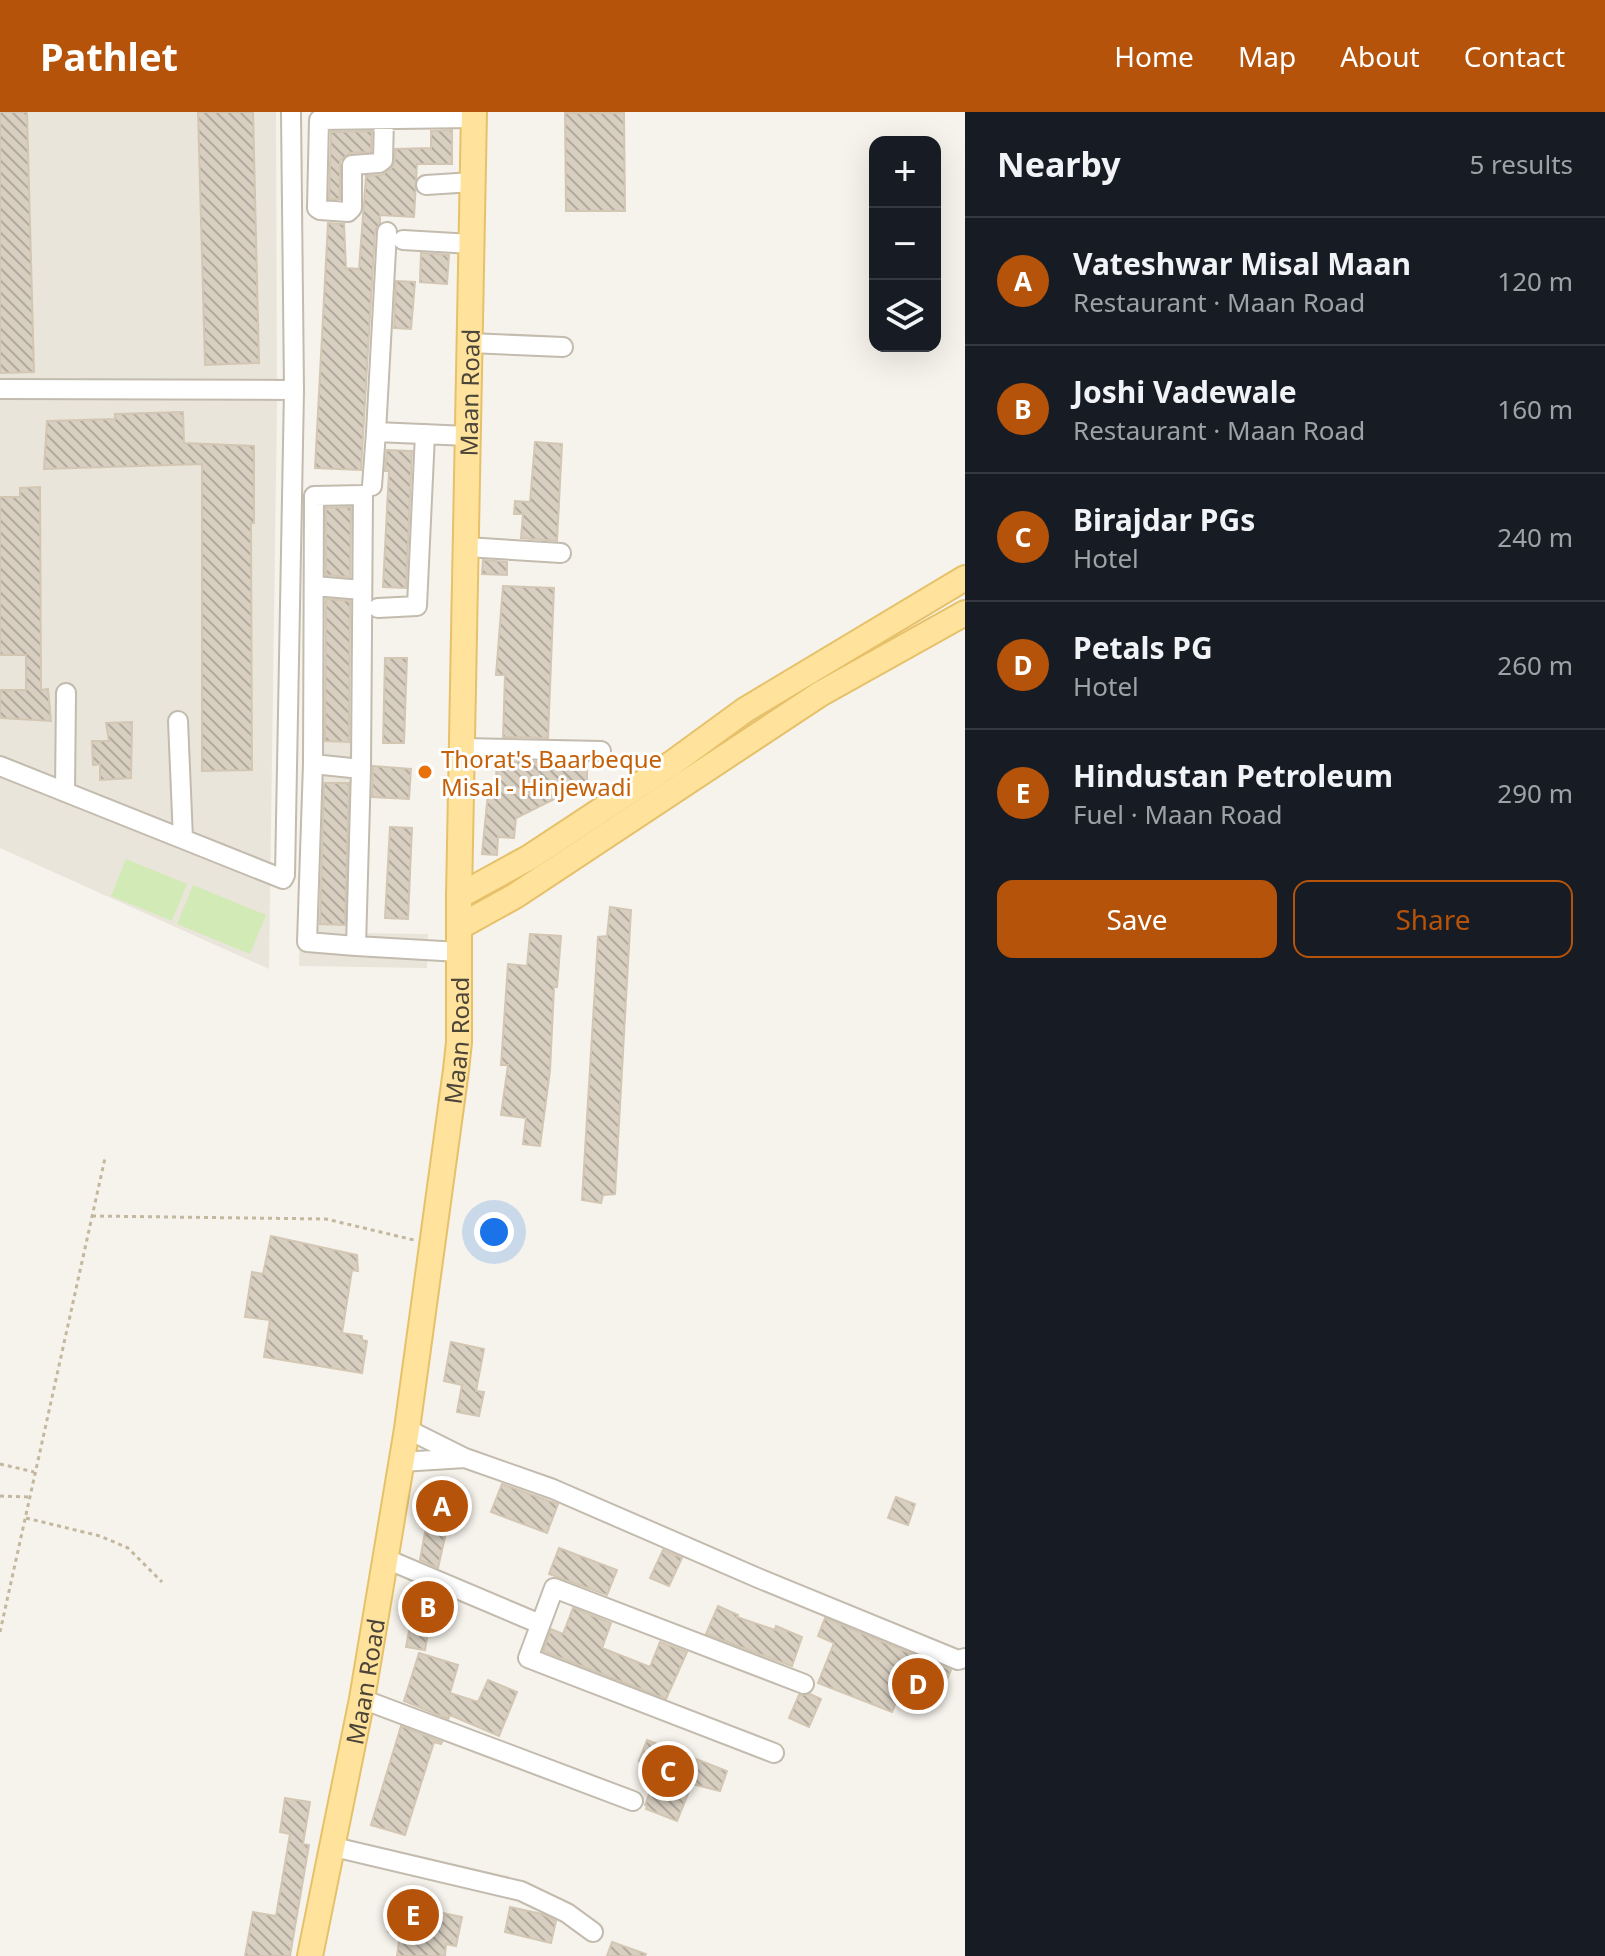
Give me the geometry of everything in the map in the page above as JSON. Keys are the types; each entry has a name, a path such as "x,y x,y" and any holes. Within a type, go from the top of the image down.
{"main road":[{"name":"Maan Road","path":"310,1956 362,1699 407,1429 459,1042 474,115"},
{"path":"459,896 530,857 769,695 965,578"},
{"path":"910,611 921,638"},
{"path":"459,940 515,896 820,694 965,613"},
{"path":"769,695 782,719"}],"street":[{"path":"0,766 283,879 285,875 294,390 291,112"},
{"path":"384,118 383,160 352,165 352,208 348,212 317,208 319,120 474,115"},
{"path":"426,185 473,182"},
{"path":"372,486 395,236 472,244"},
{"path":"470,343 563,347"},
{"path":"0,389 294,390"},
{"path":"376,432 468,436"},
{"path":"378,608 417,606 425,434"},
{"path":"356,946 363,495 314,496 313,764 307,942 356,946 459,940"},
{"path":"466,547 561,553"},
{"path":"314,586 362,590"},
{"path":"65,792 66,693"},
{"path":"178,721 183,839"},
{"path":"462,748 601,751"},
{"path":"313,764 361,769"},
{"path":"407,1429 465,1458 553,1489 958,1660 965,1658"},
{"path":"401,1462 465,1458"},
{"path":"384,1558 540,1624"},
{"path":"774,1753 528,1658 554,1588 804,1684"},
{"path":"362,1699 633,1801"},
{"path":"334,1847 521,1891 567,1913 593,1932"}],"path":[{"path":"0,1632 105,1158"},
{"path":"92,1216 326,1219 433,1244"},
{"path":"0,1464 34,1472"},
{"path":"0,1496 30,1497"},
{"path":"26,1518 100,1536 128,1548 162,1582"}],"shaded area":[{"path":"0,112 276,112 277,408 269,969 0,848"},
{"path":"368,489 360,933 428,934 427,968 299,966 306,490"}],"green space":[{"path":"126,859 187,884 172,921 111,896"},
{"path":"193,885 266,915 250,954 177,924"}],"building":[{"path":"0,112 27,112 34,372 0,373"},
{"path":"198,112 253,112 259,363 205,365"},
{"path":"565,113 624,113 625,211 566,211"},
{"path":"452,130 452,164 417,164 414,217 380,215 375,231 361,470 315,468 328,223 344,224 346,268 359,269 366,176 381,175 391,169 395,149 431,148 431,131"},
{"path":"372,131 371,152 350,153 340,161 340,199 329,199 331,132"},
{"path":"421,253 449,255 447,284 420,282"},
{"path":"396,281 415,282 411,329 394,328"},
{"path":"183,412 184,443 254,446 254,523 251,523 252,770 202,771 202,464 44,469 47,421 115,419 115,414"},
{"path":"535,442 562,444 557,541 521,538 523,514 514,514 515,501 530,502"},
{"path":"387,450 412,451 406,588 383,587 389,471 385,471"},
{"path":"40,487 41,690 48,689 51,721 0,718 0,690 26,690 26,655 0,655 0,497 20,497 20,488"},
{"path":"351,507 350,577 326,575 326,508"},
{"path":"483,560 507,562 507,575 482,574"},
{"path":"503,586 554,588 548,738 503,737 505,675 496,675"},
{"path":"326,599 350,601 349,742 325,741"},
{"path":"385,658 407,658 404,743 383,743"},
{"path":"132,722 131,778 100,780 100,764 93,765 92,741 109,741 106,723"},
{"path":"497,761 587,763 587,783 516,818 514,838 498,837 497,855 482,854 488,793 495,794"},
{"path":"373,766 411,769 409,799 372,797"},
{"path":"324,783 349,783 345,925 320,924"},
{"path":"390,827 412,828 408,919 385,918"},
{"path":"610,907 631,910 615,1194 603,1195 601,1203 582,1200 598,937 607,936"},
{"path":"530,934 561,936 557,987 554,987 550,1071 540,1146 523,1144 526,1118 501,1115 508,1065 501,1065 508,964 527,966"},
{"path":"271,1236 357,1255 358,1271 352,1270 342,1333 362,1336 362,1340 367,1341 362,1373 264,1357 270,1320 245,1317 252,1272 263,1274"},
{"path":"451,1342 484,1349 476,1391 484,1392 479,1416 457,1412 462,1385 444,1381"},
{"path":"502,1484 558,1504 547,1533 491,1512"},
{"path":"454,1497 438,1568 420,1560 431,1498"},
{"path":"896,1497 915,1504 908,1525 888,1518"},
{"path":"559,1548 617,1570 607,1595 549,1574"},
{"path":"663,1550 682,1558 669,1586 650,1578"},
{"path":"418,1585 435,1593 425,1650 406,1647"},
{"path":"718,1606 737,1617 775,1630 776,1626 802,1637 792,1666 706,1634"},
{"path":"573,1608 611,1623 602,1648 650,1667 660,1642 687,1652 666,1699 543,1651 551,1629 563,1634"},
{"path":"825,1618 951,1670 939,1698 904,1684 892,1712 818,1683 834,1643 818,1636"},
{"path":"419,1653 458,1665 450,1693 478,1702 488,1680 517,1692 499,1736 450,1715 448,1719 404,1701"},
{"path":"810,1694 821,1699 809,1727 789,1718 799,1695"},
{"path":"401,1726 442,1742 434,1742 405,1835 371,1825"},
{"path":"647,1740 727,1771 720,1791 692,1784 677,1821 646,1809 659,1769 639,1761"},
{"path":"285,1798 310,1802 303,1844 309,1845 290,1956 245,1956 253,1912 276,1916 290,1834 280,1832"},
{"path":"395,1903 462,1917 456,1946 446,1944 445,1956 397,1956 400,1934 388,1932"},
{"path":"510,1907 542,1914 556,1921 551,1943 505,1932"},
{"path":"612,1942 646,1954 607,1956"}],"place":[{"name":"Thorat's Baarbeque Misal - Hinjewadi","path":"425,772"},
{"name":"Vateshwar Misal Maan","path":"442,1506"},
{"name":"Joshi Vadewale","path":"428,1607"},
{"name":"Petals PG","path":"918,1684"},
{"name":"Birajdar PGs","path":"668,1771"},
{"name":"Hindustan Petroleum","path":"413,1915"}]}
